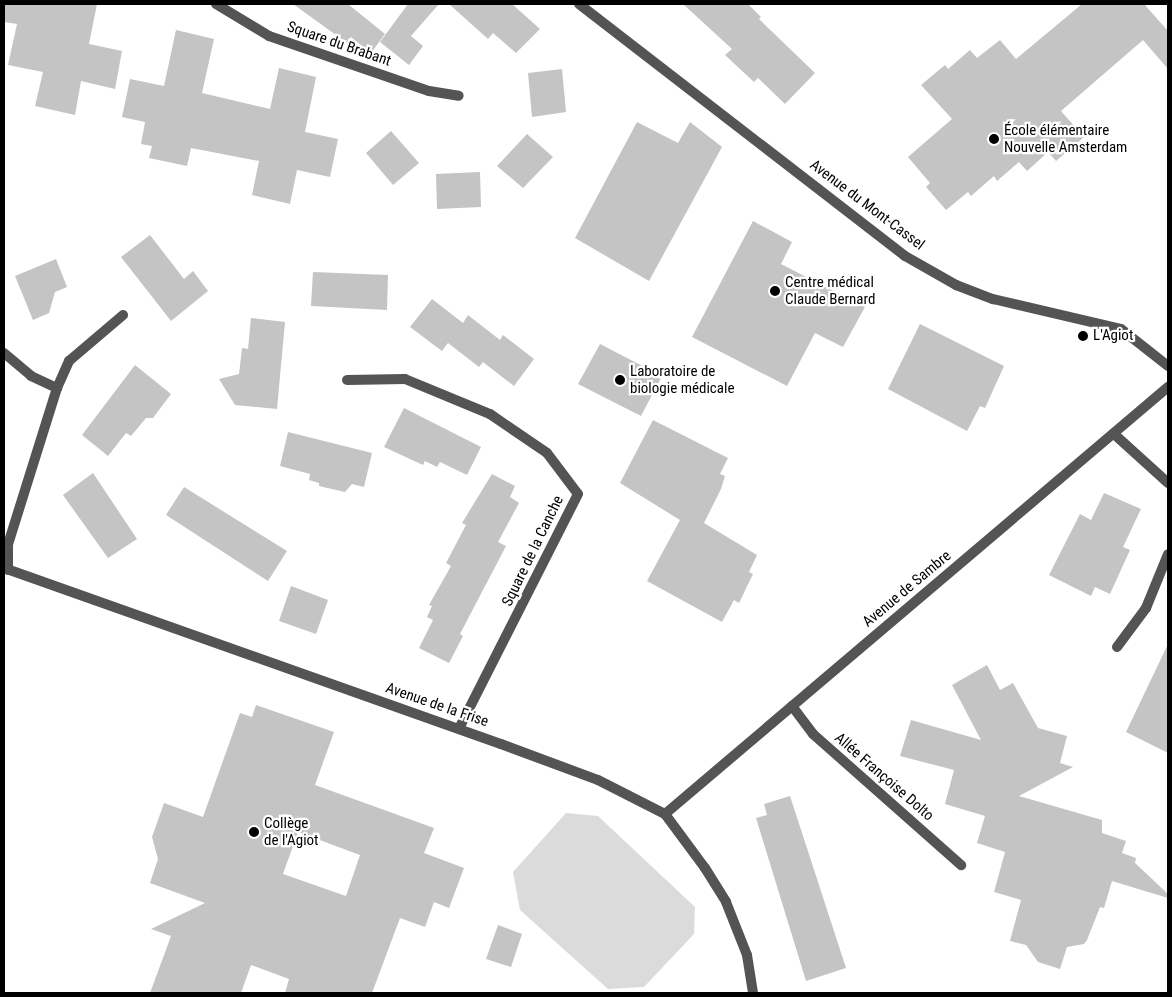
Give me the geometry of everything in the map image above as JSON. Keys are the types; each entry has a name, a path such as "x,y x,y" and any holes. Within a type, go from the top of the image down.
{"street":[{"name":"Square du Brabant","path":"216,4 269,36 429,91 459,96"},
{"name":"Avenue du Mont-Cassel","path":"579,4 905,256 956,285 993,299 1121,329 1168,366"},
{"path":"6,569 8,544 57,388 69,361 123,315"},
{"path":"4,353 31,376 57,388"},
{"name":"Square de la Canche","path":"347,380 405,379 490,414 547,453 578,494 459,729"},
{"name":"Avenue de Sambre","path":"665,814 1168,387"},
{"path":"1114,434 1168,483"},
{"path":"1117,647 1146,608 1168,554"},
{"name":"Avenue de la Frise","path":"6,569 598,780 665,814 705,868 726,902 747,955 753,993"},
{"name":"Allée Françoise Dolto","path":"792,706 813,734 960,865"}],"shaded area":[{"path":"566,813 598,816 695,907 694,934 644,987 608,989 520,910 513,872"}],"building":[{"path":"4,4 97,4 89,44 122,51 115,89 81,81 75,115 35,106 43,72 8,65 17,24 4,22"},
{"path":"293,4 348,4 385,34 371,53 351,37 347,43"},
{"path":"408,4 439,4 411,36 423,46 409,65 380,42"},
{"path":"449,4 512,4 540,29 516,53 493,33 488,39"},
{"path":"683,4 748,4 761,17 759,19 815,73 785,104 758,78 754,82 725,55 732,49"},
{"path":"1082,4 1144,4 1168,31 1168,69 1143,40 1061,111 1084,137 1056,161 1048,152 1027,171 1019,162 997,181 994,176 971,196 968,192 946,210 926,187 930,183 908,157 952,119 921,85 945,65 948,69 970,50 977,58 1000,40 1016,59"},
{"path":"176,30 214,39 202,93 270,109 279,68 316,77 305,132 338,139 330,177 297,170 290,204 252,195 259,161 191,148 187,166 149,158 152,146 141,144 145,122 122,117 130,79 164,86"},
{"path":"562,69 566,112 532,117 528,73"},
{"path":"637,122 678,143 690,122 722,147 649,281 575,238"},
{"path":"391,131 419,163 393,185 366,153"},
{"path":"527,134 553,157 523,188 497,166"},
{"path":"480,172 481,207 437,209 436,174"},
{"name":"Centre médical Claude Bernard","path":"753,221 792,242 781,264 865,307 843,347 815,333 787,386 692,337"},
{"path":"150,235 184,279 193,271 208,291 171,321 121,257"},
{"path":"56,259 67,287 55,292 49,313 33,320 15,276"},
{"path":"313,272 388,275 387,310 311,306"},
{"path":"432,299 463,323 468,315 500,340 503,335 534,359 514,386 483,362 479,367 448,343 442,351 410,327"},
{"path":"251,318 285,322 277,409 235,405 219,379 239,374 242,348 248,349"},
{"path":"920,324 1004,366 985,408 980,406 967,431 888,389"},
{"name":"Laboratoire de biologie médicale","path":"600,344 662,376 641,416 578,384"},
{"path":"135,365 171,394 153,418 146,418 131,436 126,433 108,456 82,435"},
{"path":"404,408 481,447 467,475 440,462 437,467 425,461 423,465 384,447"},
{"path":"653,420 728,458 720,474 725,476 721,489 704,523 757,555 749,572 753,574 739,603 734,600 722,622 647,581 680,520 620,483"},
{"path":"288,432 372,453 364,487 352,484 345,492 319,486 319,483 309,480 310,474 280,466"},
{"path":"93,473 137,539 108,558 63,495"},
{"path":"492,474 515,486 510,497 519,503 498,542 506,546 460,634 463,636 449,663 419,648 433,620 427,617 432,606 429,605 451,566 446,563 466,525 462,523"},
{"path":"184,487 287,551 268,581 166,515"},
{"path":"1104,493 1141,509 1123,547 1130,550 1110,594 1095,587 1091,596 1049,575 1080,514 1091,520"},
{"path":"291,586 328,600 316,634 279,621"},
{"path":"1168,644 1168,753 1126,732"},
{"path":"987,665 1000,690 1013,683 1038,728 1067,736 1060,763 1073,767 1019,796 1102,820 1102,833 1126,841 1122,853 1136,858 1135,863 1168,894 1168,898 1112,881 1104,908 1100,907 1087,940 1084,944 1067,947 1060,969 1038,962 1026,945 1010,941 1021,900 994,892 1005,852 977,843 985,816 945,804 954,770 900,756 911,720 981,740 952,685"},
{"path":"256,705 334,732 315,785 434,828 424,853 464,868 449,908 434,902 425,927 400,918 372,993 285,993 289,979 251,965 241,993 150,993 171,936 151,929 205,903 150,883 158,859 152,837 164,803 203,817 240,713 252,717","holes":["298,832 360,855 346,896 283,874"]},
{"path":"790,796 846,968 806,981 756,818 767,815 764,804"},
{"path":"498,925 522,934 511,967 486,959"}],"place":[{"name":"École élémentaire Nouvelle Amsterdam","path":"994,139"},
{"name":"Centre médical Claude Bernard","path":"775,291"},
{"name":"L'Agiot","path":"1083,336"},
{"name":"Laboratoire de biologie médicale","path":"620,380"},
{"name":"Collège de l'Agiot","path":"254,832"}]}
